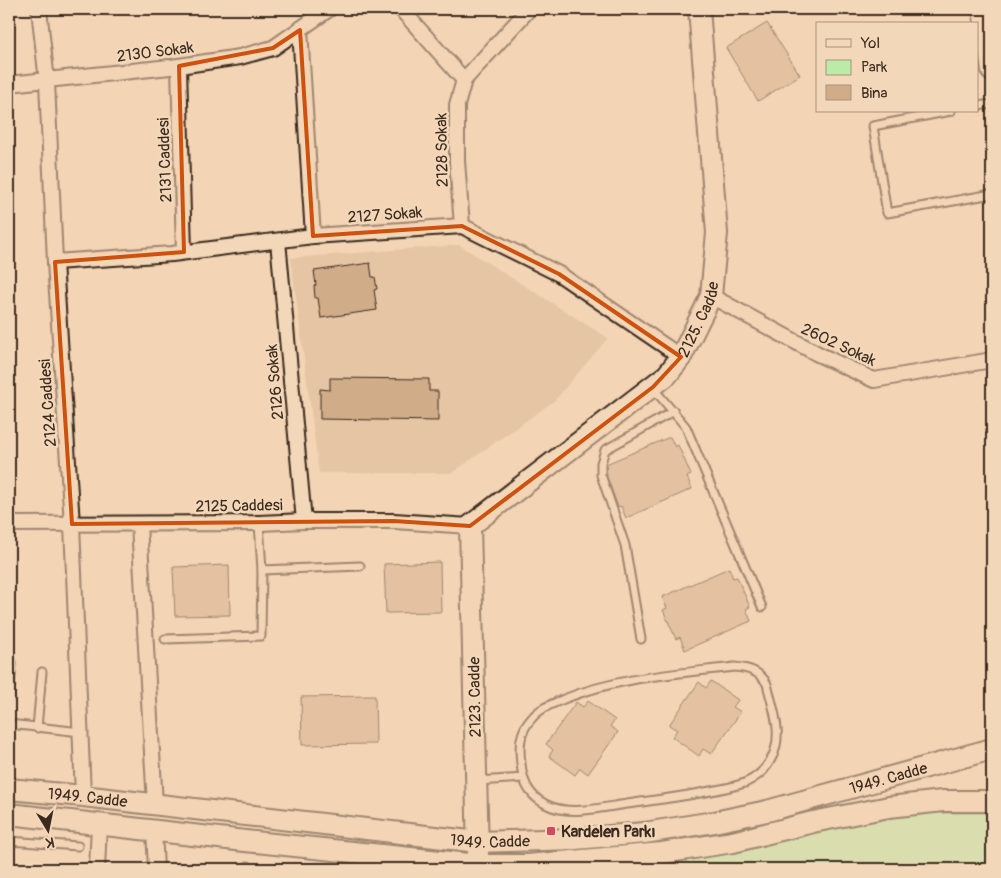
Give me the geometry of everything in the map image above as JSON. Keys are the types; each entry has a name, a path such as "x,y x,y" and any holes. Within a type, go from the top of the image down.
{"street":[{"name":"2124 Caddesi","path":"39,9 47,82 55,262 72,524 83,796"},
{"name":"2130 Sokak","path":"9,84 47,82 240,57 273,48 329,9"},
{"path":"401,9 464,80"},
{"name":"2128 Sokak","path":"462,226 457,161 457,105 464,80 529,9"},
{"name":"2125. Cadde","path":"470,526 653,388 667,375 682,357 711,296 717,233 699,9"},
{"path":"983,9 992,71"},
{"path":"300,30 313,236"},
{"name":"2131 Caddesi","path":"179,66 184,252"},
{"path":"462,226 559,274 682,357"},
{"name":"2127 Sokak","path":"55,262 184,252 313,236 462,226"},
{"name":"2126 Sokak","path":"278,240 304,521"},
{"name":"2602 Sokak","path":"711,296 722,304 818,354 874,380 992,360"},
{"name":"2125 Caddesi","path":"9,524 259,523 394,520 470,526"},
{"path":"139,524 155,804"},
{"name":"2123. Cadde","path":"470,526 479,867"},
{"name":"1949. Cadde","path":"9,789 478,842 575,839 644,833 767,811 992,749"},
{"name":"1949. Cadde","path":"9,814 154,830 393,861 479,867 527,865 662,853 733,842 813,822 889,807 943,801 992,801"},
{"path":"97,869 99,824"},
{"path":"154,830 156,869"}],"lane":[{"path":"978,106 992,104"},
{"path":"946,112 873,126 887,213 992,194"},
{"path":"653,388 686,427 762,607"},
{"path":"641,639 625,545 601,475 601,463 605,450 674,411"},
{"path":"165,639 261,636 262,570 259,523"},
{"path":"262,570 360,566"},
{"path":"9,656 12,663 9,697"},
{"path":"734,667 758,673 767,684 777,726 777,743 772,759 767,766 761,773 746,782 687,796 573,810 558,808 544,803 531,792 523,778 519,747 526,726 531,718 546,707 576,694 637,679 734,667"},
{"path":"37,728 42,672"},
{"path":"9,724 80,732"},
{"path":"476,781 523,778"},
{"path":"9,841 78,846"}],"highlighted area":[{"path":"300,30 313,236 462,226 559,274 681,357 653,387 470,526 394,521 72,524 55,262 184,252 179,66 273,48"}],"shaded area":[{"path":"459,245 608,338 554,401 452,473 319,473 291,258"}],"green space":[{"path":"927,813 992,813 992,869 599,869 658,863 863,819"}],"building":[{"path":"767,23 800,75 758,101 726,48"},
{"path":"370,263 372,277 375,277 377,289 374,290 377,310 321,318 318,298 315,298 314,271"},
{"path":"330,378 429,379 429,391 438,391 438,421 320,419 320,389 330,390"},
{"path":"670,437 675,447 678,445 691,475 687,477 692,489 626,518 621,506 618,507 607,477 606,464"},
{"path":"440,562 441,612 386,613 384,564"},
{"path":"229,565 230,615 175,616 173,567"},
{"path":"729,568 733,578 737,577 750,607 746,609 751,621 685,650 680,637 676,639 663,610 667,608 662,597"},
{"path":"711,681 738,700 733,707 741,712 711,754 703,749 699,756 672,737 677,730 669,725 699,682 706,688"},
{"path":"375,696 376,744 302,745 301,697"},
{"path":"588,701 615,720 610,726 618,732 588,774 580,768 575,775 549,756 553,750 546,744 576,702 583,707"}],"place":[{"name":"Kardelen Parkı","path":"551,831"}]}
